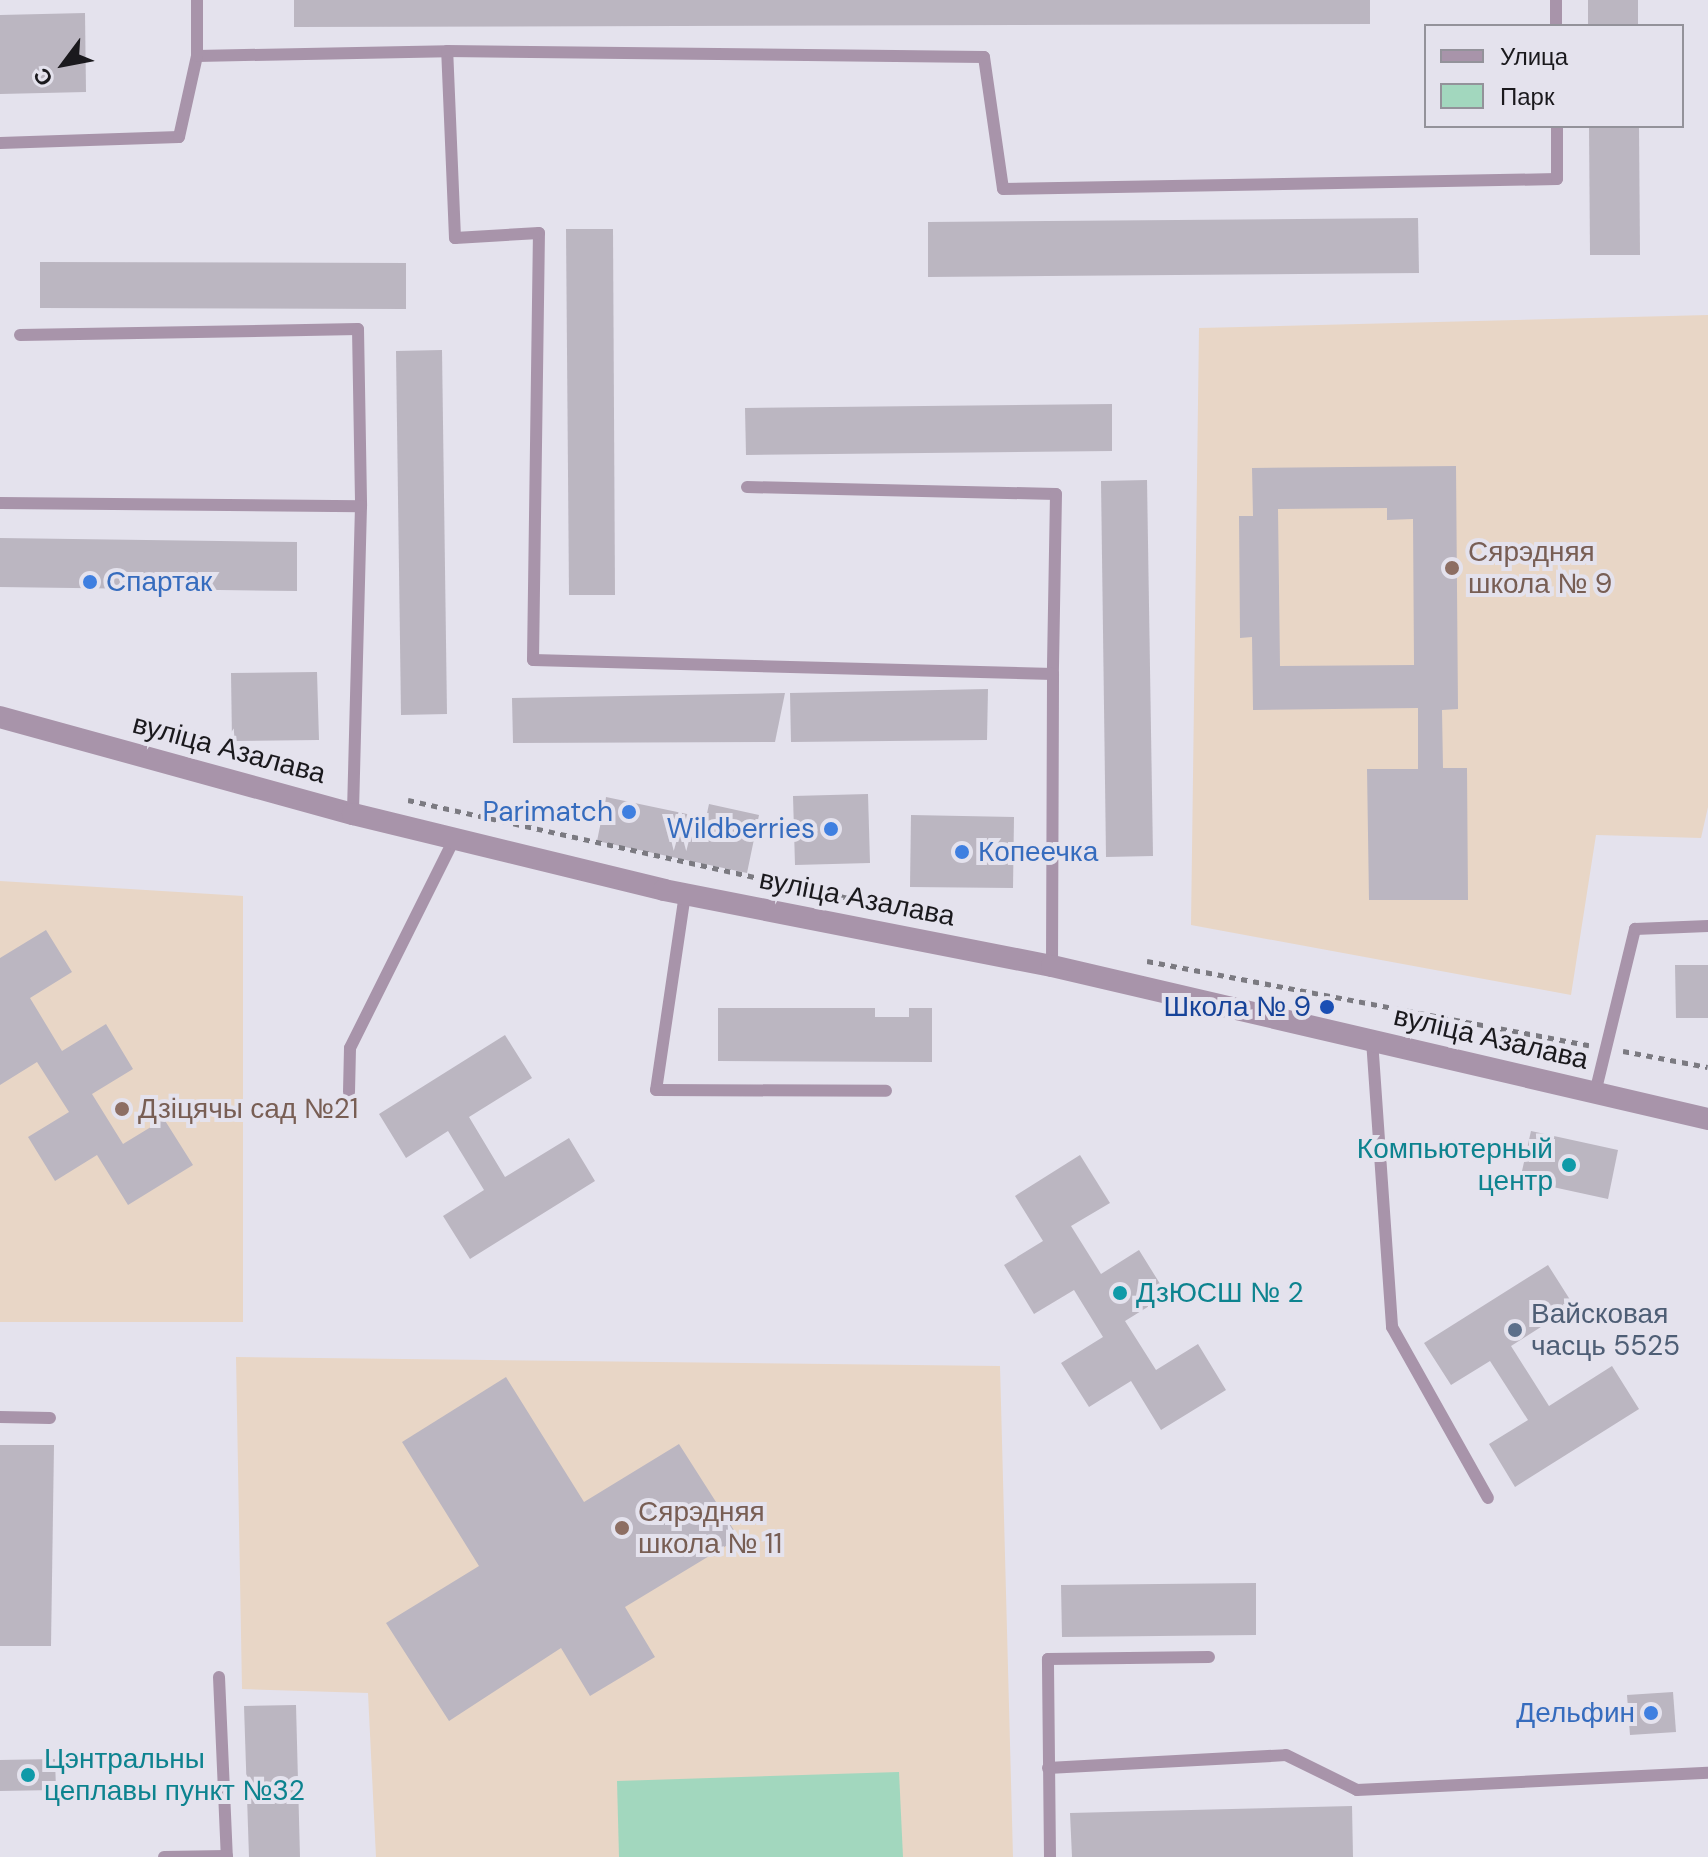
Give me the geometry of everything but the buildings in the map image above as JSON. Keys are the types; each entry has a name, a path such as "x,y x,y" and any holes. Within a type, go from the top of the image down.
{"street":[{"name":"вуліца Азалава","path":"0,717 353,814 685,894 1052,966 1708,1119"}],"lane":[{"path":"0,143 179,137 197,56 197,0"},
{"path":"1556,0 1556,24"},
{"path":"197,56 447,51 984,57 1003,189 1557,179 1557,128"},
{"path":"447,51 455,238 539,233 533,660 1053,674"},
{"path":"20,335 358,329 361,506 353,814"},
{"path":"747,487 1056,494 1052,966"},
{"path":"0,503 361,506"},
{"path":"349,1092 350,1048 454,839"},
{"path":"685,894 656,1090 886,1091"},
{"path":"1595,1093 1635,929 1708,926"},
{"path":"1372,1040 1392,1327 1488,1498"},
{"path":"0,1417 50,1418"},
{"path":"1050,1857 1048,1659 1209,1657"},
{"path":"164,1857 227,1857 219,1677"},
{"path":"1048,1768 1286,1755 1357,1790 1708,1773"}],"path":[{"path":"400,798 912,912"},
{"path":"1144,960 1708,1067"}],"shaded area":[{"name":"Сярэдняя школа № 9","path":"1708,315 1708,807 1701,838 1596,835 1571,995 1191,925 1199,328"},
{"name":"Дзіцячы сад №21","path":"0,881 243,896 243,1322 0,1322"},
{"name":"Сярэдняя школа № 11","path":"236,1357 1000,1366 1013,1857 376,1857 368,1693 242,1689"}],"green space":[{"path":"899,1772 903,1857 619,1857 617,1781"}],"place":[{"name":"Сярэдняя школа № 9","path":"1452,568"},
{"name":"Спартак","path":"90,582"},
{"name":"Parimatch","path":"629,812"},
{"name":"Wildberries","path":"831,829"},
{"name":"Копеечка","path":"962,852"},
{"name":"Школа № 9","path":"1327,1007"},
{"name":"Дзіцячы сад №21","path":"122,1109"},
{"name":"Компьютерный центр","path":"1569,1165"},
{"name":"ДзЮСШ № 2","path":"1120,1293"},
{"name":"Вайсковая часць 5525","path":"1515,1330"},
{"name":"Сярэдняя школа № 11","path":"622,1528"},
{"name":"Дельфин","path":"1651,1713"},
{"name":"Цэнтральны цеплавы пункт №32","path":"28,1775"}]}
